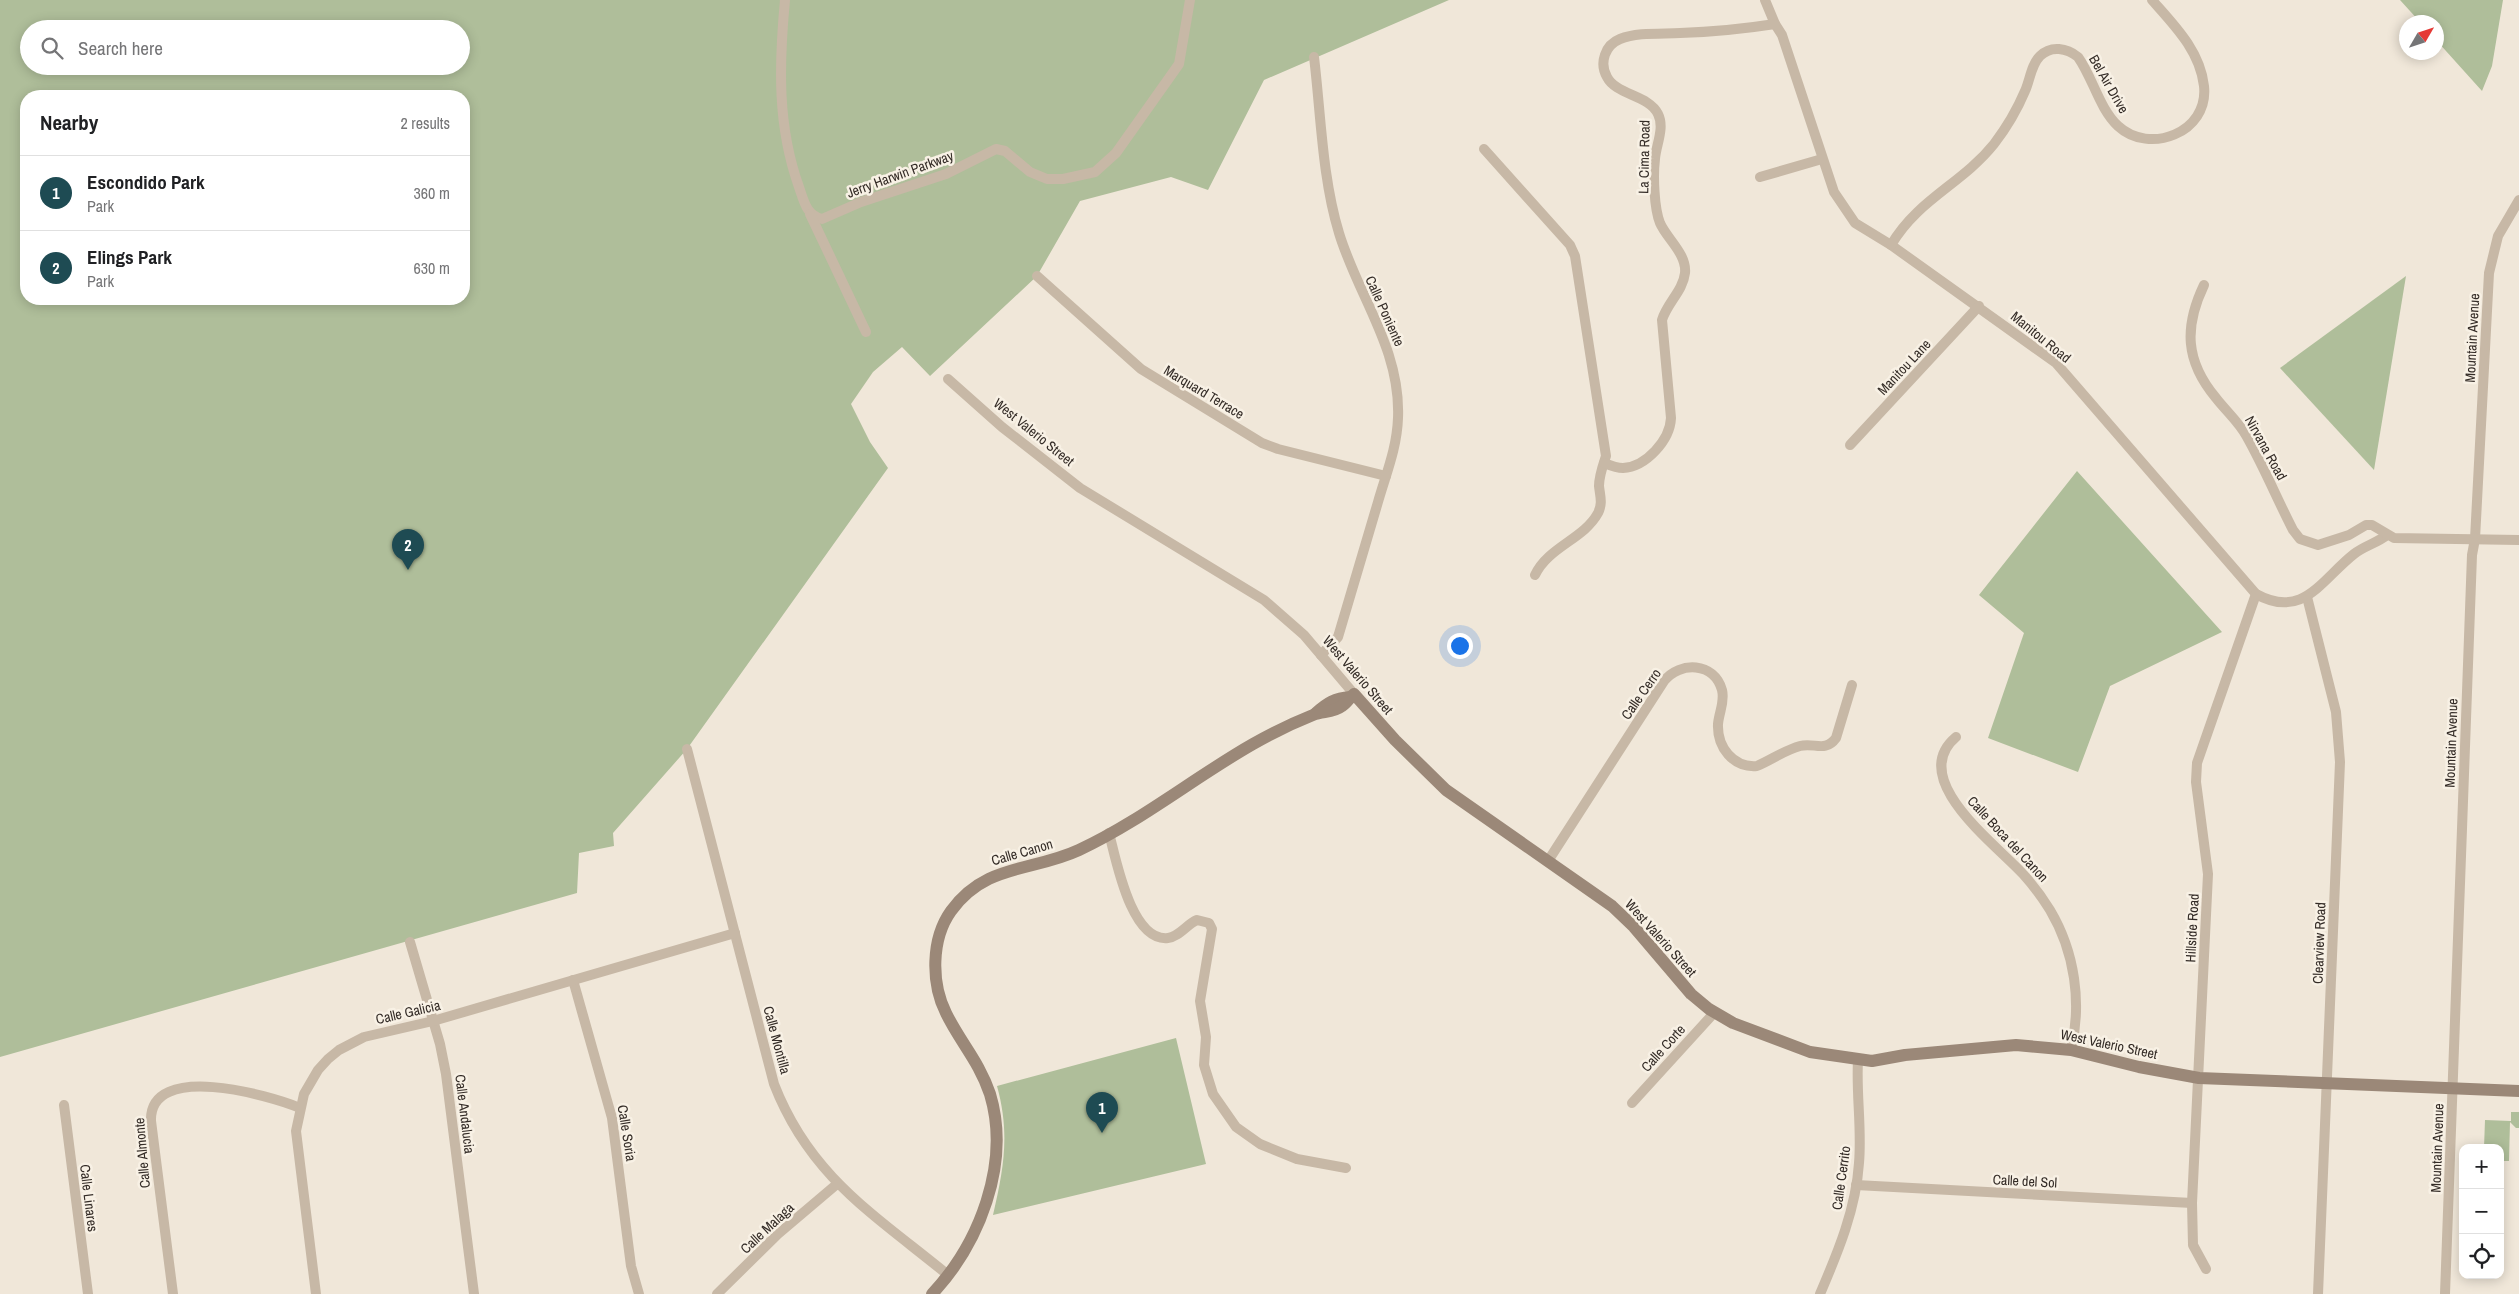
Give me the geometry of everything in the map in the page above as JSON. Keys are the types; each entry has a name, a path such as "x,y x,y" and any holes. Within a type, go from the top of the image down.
{"street":[{"path":"785,0 780,72 781,109 794,174 810,214 866,332"},
{"name":"Jerry Harwin Parkway","path":"810,214 822,219 861,202 946,174 996,148 1005,150 1030,172 1046,179 1063,179 1095,172 1116,154 1179,64 1190,0"},
{"name":"Manitou Road","path":"1765,0 1782,35 1834,192 1850,216 1864,230 1891,245 2056,364 2256,594 2267,600 2281,603 2307,597 2356,552 2380,541 2387,534"},
{"name":"Bel Air Drive","path":"1891,245 1906,223 1922,205 1970,170 1986,153 2017,109 2036,61 2040,56 2052,49 2066,50 2078,57 2110,116 2126,132 2135,137 2156,140 2176,135 2186,129 2199,112 2202,102 2204,86 2200,69 2185,37 2152,0"},
{"name":"La Cima Road","path":"1604,463 1623,468 1636,465 1651,454 1669,431 1670,418 1662,320 1667,306 1681,285 1685,274 1683,261 1668,238 1658,217 1654,177 1660,118 1654,107 1609,81 1603,65 1605,54 1616,41 1632,36 1731,31 1775,24"},
{"name":"Calle Poniente","path":"1314,57 1330,194 1338,231 1358,284 1388,347 1395,374 1398,417 1393,459 1386,476 1338,637 1321,655"},
{"path":"1484,149 1570,245 1575,256 1606,456 1599,486 1602,505 1595,517 1546,559 1535,575"},
{"path":"1760,177 1822,159"},
{"name":"Mountain Avenue","path":"2445,1294 2472,555 2475,539 2489,273 2492,254 2498,236 2519,200"},
{"name":"Marquard Terrace","path":"1038,276 1141,369 1262,443 1278,449 1386,476"},
{"name":"Nirvana Road","path":"2204,285 2190,325 2191,347 2197,366 2214,397 2246,436 2296,535 2306,542 2318,545 2349,535 2366,525 2372,525 2394,538 2519,540"},
{"name":"Manitou Lane","path":"1850,446 1978,306"},
{"name":"West Valerio Street","path":"948,379 1002,427 1080,488 1264,600 1304,635 1352,696 1446,790 1612,906 1640,934 1691,994 1714,1013 1733,1023 1782,1044 1810,1052 1858,1060 1872,1061 1905,1055 2016,1045 2072,1050 2139,1067 2199,1078 2519,1091"},
{"name":"Hillside Road","path":"2206,1269 2193,1245 2192,1203 2208,874 2196,782 2197,763 2256,594"},
{"name":"Clearview Road","path":"2307,597 2336,712 2340,762 2318,1294"},
{"name":"Calle Cerro","path":"1548,861 1664,681 1674,672 1693,666 1706,670 1716,678 1723,697 1718,724 1722,745 1734,761 1750,766 1757,766 1798,746 1822,748 1832,743 1836,738 1852,685"},
{"name":"Calle Canon","path":"932,1294 948,1275 973,1236 989,1193 996,1146 993,1106 979,1067 946,1014 940,998 936,956 943,926 962,898 986,879 1001,872 1070,854 1109,833 1255,743 1316,713 1331,712 1345,705 1352,696"},
{"name":"Calle Boca del Canon","path":"1956,737 1947,747 1942,761 1942,776 1946,788 1973,825 2022,872 2040,894 2060,931 2074,978 2076,1014 2072,1050"},
{"name":"Calle Montilla","path":"687,750 781,1101 806,1147 837,1184 948,1275"},
{"path":"1109,833 1130,903 1150,933 1166,938 1172,937 1197,920 1209,923 1211,935 1200,1001 1206,1037 1204,1065 1207,1079 1236,1127 1260,1144 1297,1158 1346,1168"},
{"name":"Calle Galicia","path":"316,1294 297,1146 300,1108 304,1094 318,1070 339,1050 364,1036 433,1021 735,933"},
{"name":"Calle Andalucia","path":"410,942 440,1044 446,1074 474,1294"},
{"name":"Calle Soria","path":"573,980 612,1118 631,1266 639,1294"},
{"name":"Calle Corte","path":"1632,1103 1714,1013"},
{"name":"Calle Cerrito","path":"1820,1294 1842,1243 1856,1185 1860,1138 1856,1089 1858,1060"},
{"name":"Calle Almonte","path":"173,1294 151,1121 154,1104 162,1095 172,1090 214,1088 258,1093 300,1108"},
{"name":"Calle Linares","path":"64,1105 88,1294"},
{"name":"Calle Malaga","path":"717,1294 778,1234 837,1184"},
{"name":"Calle del Sol","path":"1856,1185 2192,1203"}],"green space":[{"path":"0,0 1449,0 1264,80 1208,190 1171,177 1080,201 1037,276 930,376 902,347 873,372 851,404 870,442 888,468 687,749 613,833 614,846 579,853 577,893 0,1057"},
{"path":"2400,0 2503,0 2492,66 2482,91 2444,49 2444,15 2414,15"},
{"path":"2406,276 2374,470 2280,368"},
{"path":"2077,471 2222,632 2110,686 2078,772 1988,738 2024,633 1979,595"},
{"path":"1176,1038 1206,1164 993,1215 1003,1166 1004,1150 1003,1119 997,1086"},
{"path":"2511,1112 2519,1112 2519,1128 2516,1128 2510,1122 2509,1161 2504,1161 2504,1144 2484,1144 2485,1120 2511,1121"}],"place":[{"name":"Elings Park","path":"408,570"},
{"name":"Escondido Park","path":"1102,1133"}]}
